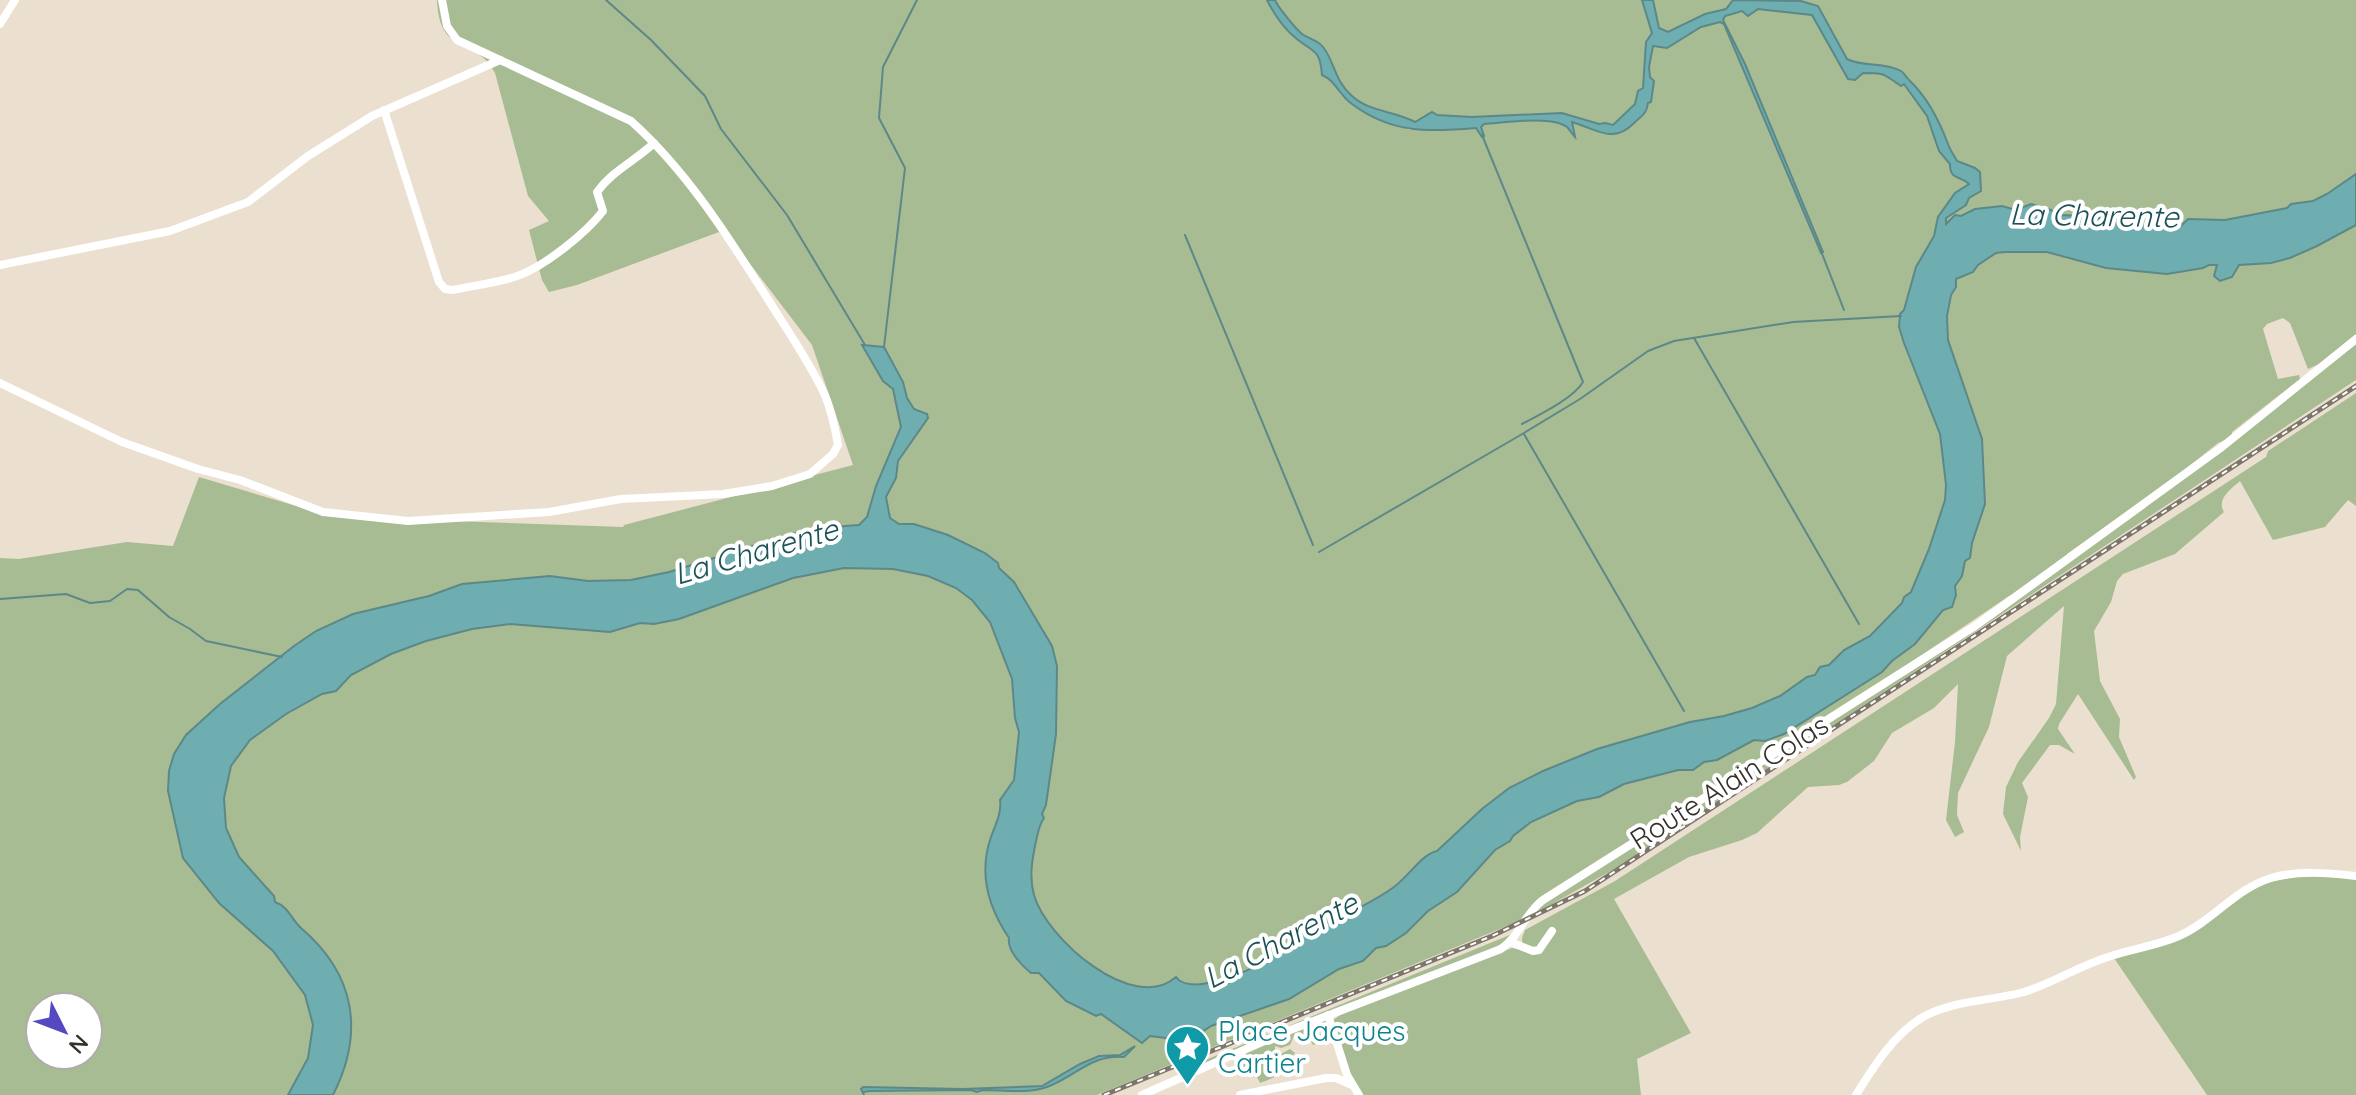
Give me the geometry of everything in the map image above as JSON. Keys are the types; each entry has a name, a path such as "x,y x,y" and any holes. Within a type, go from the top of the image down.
{"street":[{"path":"0,24 15,0"},
{"path":"0,383 122,442 198,469 240,480 323,512 408,521 549,512 621,499 723,494 772,486 810,474 833,454 838,445 824,393 740,255 694,191 631,121 457,40 447,26 442,0"},
{"path":"0,265 170,231 248,202 308,156 384,110 500,60"},
{"path":"384,110 439,282 445,289 453,290 516,277 533,270 595,222 603,211 597,192 602,185 654,143"},
{"name":"Route Alain Colas","path":"1142,1095 1328,1015 1486,956 1510,942 1531,910 1543,900 1965,632 2222,447 2356,339"},
{"path":"1856,1095 1901,1034 1927,1015 2025,992 2107,957 2180,935 2199,925 2243,891 2274,877 2292,873 2356,876"},
{"path":"1510,942 1533,951 1539,950 1552,931"},
{"path":"1328,1015 1347,1075 1359,1095"},
{"path":"1240,1095 1326,1078 1336,1078 1352,1085"}],"green space":[{"path":"437,0 1267,0 1297,40 1311,47 1323,60 1340,94 1350,102 1409,130 1416,129 1415,122 1367,105 1352,96 1342,84 1323,47 1304,36 1275,0 2356,0 2356,182 2338,194 2211,232 1944,236 2261,264 2297,254 2356,225 2356,334 2319,364 2308,369 2290,323 2283,318 2267,324 2263,329 2278,379 2299,375 2300,379 2232,432 2232,437 2218,443 2178,475 2196,469 2356,344 2356,380 1625,863 1531,916 1542,904 1988,622 2145,508 2171,480 2067,554 2066,559 2032,580 2017,594 2009,596 1836,713 1539,898 1519,921 1097,1095 0,1095 0,558 19,559 127,542 173,546 199,477 333,517 623,527 853,465 812,345 744,256 719,232 577,285 549,292 542,280 529,230 549,221 528,196 495,73 488,62 460,45 445,31 439,18"},
{"path":"2356,393 2356,506 2348,500 2325,527 2273,540 2240,481 2223,499 2224,512 2175,554 2123,574 2117,581 2111,602 2094,631 2100,681 2120,719 2119,737 2136,777 2134,780 2078,694 2058,729 2075,754 2059,745 2050,745 2022,783 2028,797 2020,837 2021,851 2003,814 2006,787 2018,762 2056,704 2064,606 2007,656 1989,727 1958,793 1957,815 1964,832 1955,837 1946,820 1958,684 1934,708 1892,733 1874,761 1847,782 1808,787 1757,833 1689,857 1614,899 1691,1033 1637,1059 1641,1095 1362,1095 1354,1083 1332,1021 1340,1015 1512,948 1523,950 1525,930 1615,881 2266,457 2268,451"},
{"path":"2300,876 2356,878 2356,1095 2207,1095 2114,958 2168,943 2244,894 2268,882"},
{"path":"1512,934 1503,943 1485,952 1324,1020 1329,1023 1334,1037 1313,1045 1311,1041 1327,1030 1295,1033 1290,1045 1275,1046 1275,1057 1290,1049 1295,1053 1284,1065 1284,1071 1266,1081 1260,1083 1251,1064 1247,1063 1241,1072 1238,1070 1235,1058 1198,1063"}],"water":[{"name":"La Charente","path":"1267,0 1275,0 1299,31 1321,45 1352,96 1374,108 1415,122 1432,112 1471,117 1562,113 1613,125 1635,104 1638,91 1643,88 1646,42 1652,33 1642,0 1653,0 1659,28 1668,32 1705,14 1726,9 1733,0 1801,1 1818,6 1847,59 1888,66 1902,72 1932,110 1957,161 1980,172 1981,191 1946,218 1946,224 1955,215 1961,216 1975,209 2002,206 2016,210 2031,204 2058,215 2104,219 2109,216 2140,228 2148,224 2181,226 2188,219 2225,220 2313,201 2356,174 2356,225 2290,258 2239,265 2232,277 2220,281 2214,276 2217,265 2167,274 2106,268 2047,252 1996,253 1973,272 1956,279 1947,316 1948,340 1982,439 1985,504 1970,558 1965,561 1962,576 1955,586 1952,607 1943,610 1915,644 1882,672 1784,734 1765,741 1754,740 1693,770 1678,770 1624,784 1599,797 1577,801 1531,822 1495,850 1457,892 1428,911 1406,933 1386,946 1376,948 1363,961 1339,969 1289,999 1211,1026 1190,1040 1170,1042 1166,1038 1150,1036 1142,1043 1101,1014 1096,1016 1066,1001 1039,973 1027,970 1012,952 1009,938 987,890 985,864 1000,800 1014,780 1019,732 1012,679 990,622 972,600 956,588 928,576 893,569 844,568 793,578 679,619 654,624 640,623 610,632 510,624 472,629 391,654 351,675 336,691 322,694 286,714 250,740 231,766 224,798 226,828 239,857 274,896 275,902 287,910 319,946 343,984 349,1005 349,1049 333,1095 288,1095 308,1058 313,1025 305,995 273,951 219,903 183,858 168,791 174,754 186,735 294,646 316,631 353,614 429,596 462,584 550,576 588,581 631,580 669,572 788,535 818,528 859,525 867,517 876,486 901,427 893,389 883,381 862,345 884,347 903,382 907,398 914,409 927,414 928,418 898,461 896,478 886,497 890,518 899,524 914,524 948,535 998,563 999,568 1014,582 1052,646 1057,666 1056,734 1042,814 1044,818 1032,862 1034,895 1055,931 1073,950 1115,979 1137,986 1158,986 1176,977 1193,984 1206,983 1233,976 1266,961 1296,938 1394,887 1421,860 1437,851 1509,788 1597,749 1752,708 1780,696 1807,677 1815,675 1820,667 1829,665 1844,650 1870,636 1902,603 1911,592 1929,549 1945,500 1946,485 1940,434 1904,343 1899,327 1900,314 1904,310 1916,267 1934,236 1938,217 1955,193 1969,184 1952,173 1950,164 1939,151 1927,116 1904,84 1901,86 1877,73 1863,73 1855,80 1848,79 1812,15 1758,9 1748,16 1742,11 1725,16 1723,20 1745,64 1821,253 1724,24 1720,22 1701,27 1667,48 1653,46 1649,67 1650,77 1654,81 1651,102 1643,115 1626,130 1604,133 1572,122 1575,137 1560,123 1527,121 1484,124 1481,127 1482,137 1476,128 1411,129 1367,114 1322,75 1316,53 1289,32"},
{"path":"1135,1046 1124,1057 1101,1059 1047,1087 1032,1090 870,1091 863,1092 864,1095 861,1089 1042,1086 1080,1064 1099,1056 1120,1055"}],"waterway":[{"path":"606,0 651,40 705,96 721,129 787,215 865,345"},
{"path":"884,347 905,168 879,118 883,67 917,0"},
{"path":"1482,135 1583,382 1564,400 1522,424"},
{"path":"1185,235 1313,545"},
{"path":"1821,251 1844,310"},
{"path":"1319,552 1580,399 1648,351 1674,341 1793,322 1901,316"},
{"path":"1694,338 1859,624"},
{"path":"1524,434 1684,711"},
{"path":"0,599 66,594 90,603 110,601 127,589 138,590 169,617 206,641 282,657"}],"railway":[{"path":"1104,1095 1492,936 1585,891 2356,386"}],"place":[{"name":"Place Jacques Cartier","path":"1187,1086"}]}
